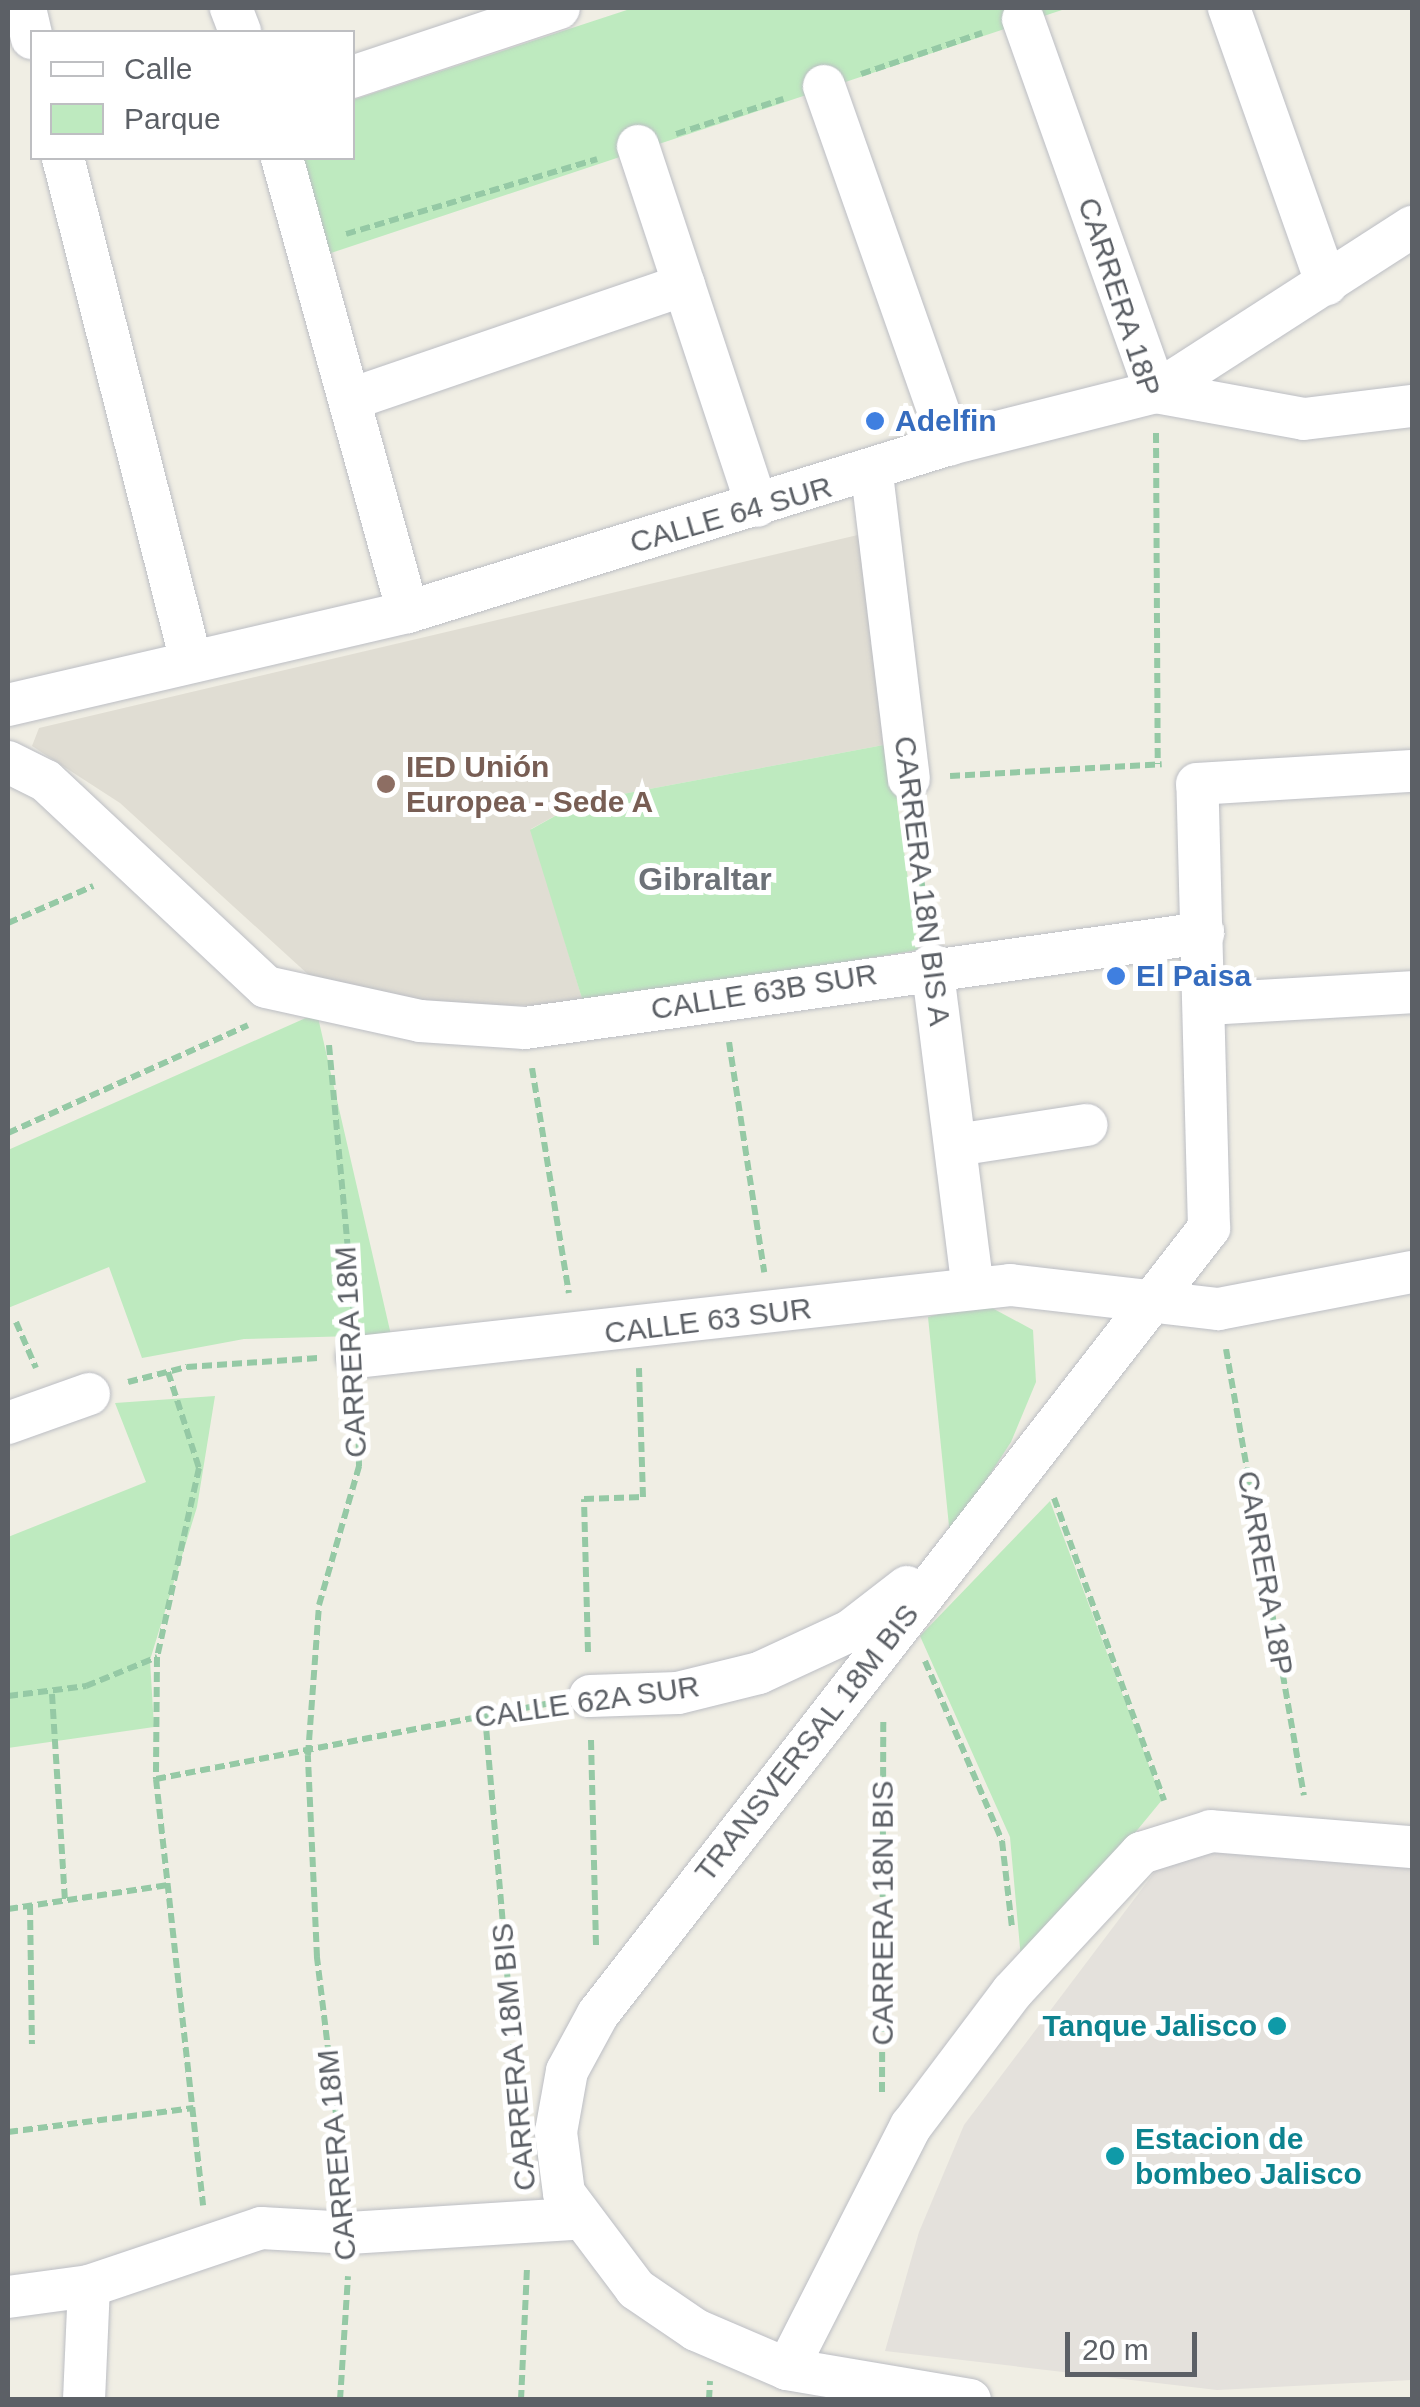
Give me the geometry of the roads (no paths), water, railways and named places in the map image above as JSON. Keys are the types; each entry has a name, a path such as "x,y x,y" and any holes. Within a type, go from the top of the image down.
{"street":[{"path":"355,76 559,8"},
{"path":"1230,8 1327,284"},
{"name":"CARRERA 18P","path":"1024,19 1156,392"},
{"path":"824,86 950,444"},
{"path":"638,146 758,506"},
{"path":"64,160 190,661"},
{"path":"283,160 408,612"},
{"name":"CALLE 64 SUR","path":"8,705 408,612 872,474 950,444 1156,392 1412,228"},
{"path":"352,399 684,285"},
{"path":"1156,392 1304,419 1412,406"},
{"name":"CARRERA 18N BIS A","path":"872,474 908,778"},
{"name":"CALLE 63B SUR","path":"8,762 46,780 266,987 316,1001 525,1028 723,1001 932,965 1204,933"},
{"path":"1154,1305 1202,1240 1214,1200 1197,784 1412,772"},
{"name":"CARRERA 18N BIS A","path":"932,965 974,1288"},
{"path":"1206,1004 1412,992"},
{"path":"956,1145 1086,1124"},
{"name":"CALLE 63 SUR","path":"357,1358 974,1288 1219,1309 1412,1272"},
{"name":"TRANSVERSAL 18M BIS","path":"574,2219 556,2132 580,2043 894,1630 1154,1305"},
{"path":"8,1423 89,1394"},
{"name":"CALLE 62A SUR","path":"590,1696 678,1692 804,1656 864,1620 976,1527"},
{"path":"786,2369 912,2126 1012,1992 1141,1853 1175,1836 1311,1838 1412,1847"},
{"path":"8,2297 89,2286 261,2228 350,2234 574,2219 613,2268 668,2312 786,2369 892,2391 970,2400"},
{"path":"84,2400 89,2286"}],"place":[{"name":"Adelfin","path":"875,421"},
{"name":"IED Unión Europea - Sede A","path":"386,784"},
{"name":"El Paisa","path":"1116,976"},
{"name":"Tanque Jalisco","path":"1277,2026"},
{"name":"Estacion de bombeo Jalisco","path":"1115,2156"}],"district":[{"name":"Gibraltar","path":"705,879"}]}
